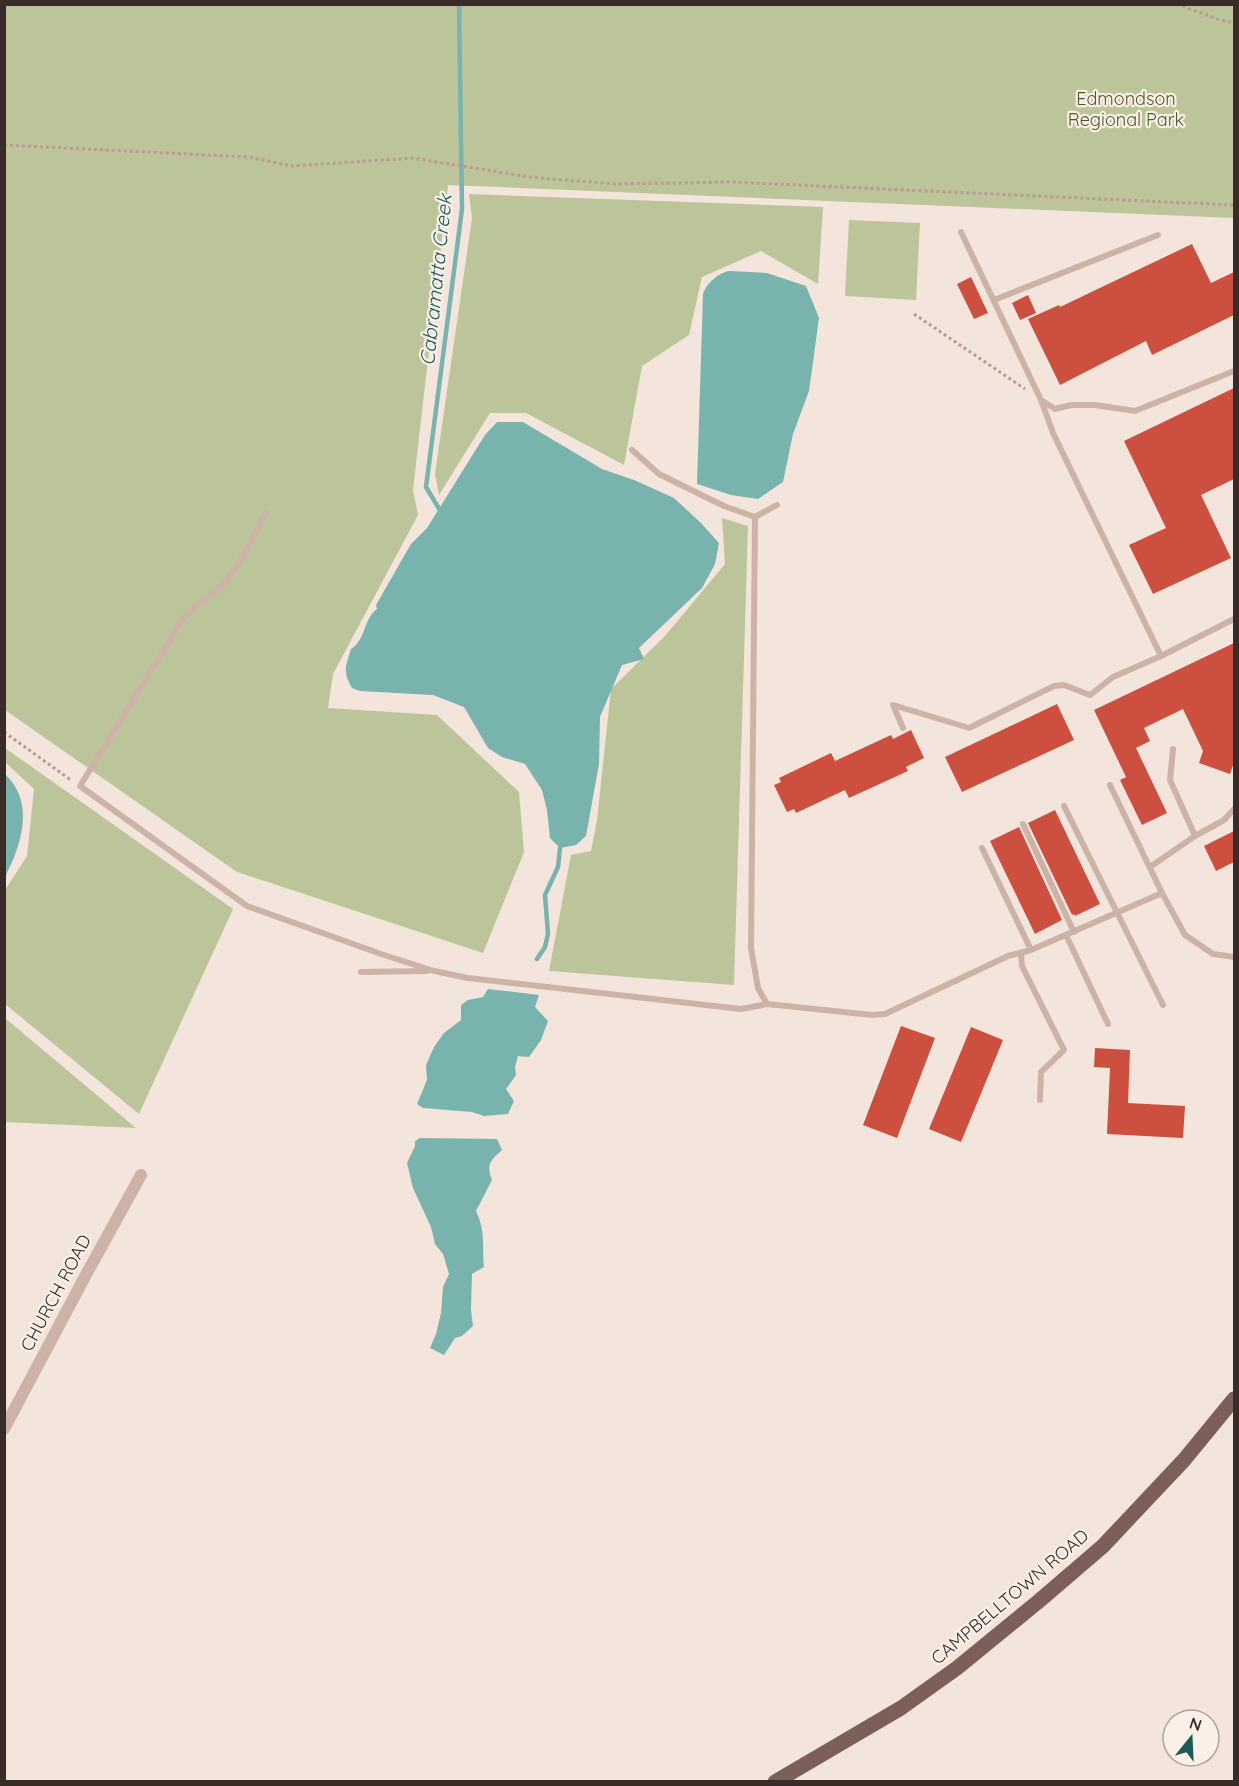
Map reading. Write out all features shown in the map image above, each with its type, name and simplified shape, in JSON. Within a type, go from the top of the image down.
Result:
[{"type":"main road","name":"CAMPBELLTOWN ROAD","points":[[775,1782],[901,1708],[957,1668],[1039,1601],[1103,1546],[1184,1460],[1234,1399]]},
{"type":"street","name":"CHURCH ROAD","points":[[4,1429],[141,1176]]},
{"type":"lane","points":[[962,232],[1041,400],[1053,433],[1161,656]]},
{"type":"lane","points":[[994,300],[1158,235]]},
{"type":"lane","points":[[1041,400],[1055,409],[1071,405],[1095,405],[1135,411],[1234,371]]},
{"type":"lane","points":[[632,450],[659,474],[724,506],[755,517],[777,505]]},
{"type":"lane","points":[[266,513],[231,576],[220,588],[193,607],[183,619],[80,786],[247,906],[434,971]]},
{"type":"lane","points":[[755,517],[751,948],[758,987],[767,1004]]},
{"type":"lane","points":[[903,728],[893,705],[969,728],[1054,686],[1064,685],[1090,695],[1113,677],[1161,656],[1234,619]]},
{"type":"lane","points":[[1173,748],[1170,780],[1195,836]]},
{"type":"lane","points":[[1110,785],[1161,893],[1185,935],[1213,954],[1234,957]]},
{"type":"lane","points":[[1064,806],[1162,1005]]},
{"type":"lane","points":[[1150,867],[1195,836],[1224,820],[1234,809]]},
{"type":"lane","points":[[1023,824],[1074,932]]},
{"type":"lane","points":[[982,848],[1031,950]]},
{"type":"lane","points":[[361,972],[434,971],[549,988],[741,1009],[767,1004],[872,1015],[885,1014],[1008,956],[1031,950],[1161,893]]},
{"type":"lane","points":[[1066,935],[1108,1024]]},
{"type":"lane","points":[[1021,953],[1022,966],[1064,1050],[1041,1072],[1040,1100]]},
{"type":"path","points":[[1177,4],[1234,23]]},
{"type":"path","points":[[4,145],[248,157],[292,166],[413,158],[529,177],[615,183],[731,182],[1234,205]]},
{"type":"path","points":[[914,314],[1041,400]]},
{"type":"path","points":[[4,732],[80,786]]},
{"type":"green space","name":"Edmondson Regional Park","points":[[5,5],[1234,5],[1234,218],[448,185],[413,490],[418,515],[333,674],[328,708],[437,715],[519,792],[524,852],[483,953],[237,872],[5,710]]},
{"type":"green space","points":[[469,194],[823,207],[818,284],[761,251],[702,277],[689,335],[642,366],[624,465],[526,413],[490,413],[439,495],[435,474],[472,218]]},
{"type":"green space","points":[[849,220],[920,223],[916,300],[845,296]]},
{"type":"green space","points":[[722,518],[748,526],[734,985],[549,971],[571,855],[591,851],[597,820],[611,689],[665,636],[725,564]]},
{"type":"green space","points":[[5,748],[233,909],[139,1114],[5,1004],[5,890],[27,856],[34,789],[5,762]]},
{"type":"green space","points":[[5,1018],[136,1128],[5,1122]]},
{"type":"water","points":[[730,271],[767,273],[806,286],[819,318],[809,391],[793,434],[783,482],[758,499],[731,495],[697,484],[703,294],[714,279]]},
{"type":"water","points":[[497,422],[523,422],[602,469],[674,498],[719,543],[715,564],[702,588],[639,648],[644,659],[622,665],[600,717],[599,764],[586,836],[576,845],[560,848],[550,838],[542,790],[525,764],[502,757],[488,748],[464,707],[433,695],[360,691],[352,688],[346,673],[346,664],[351,649],[359,640],[372,613],[377,609],[376,605],[411,544],[427,528],[485,435]]},
{"type":"water","points":[[5,774],[20,797],[23,824],[16,851],[5,877]]},
{"type":"water","points":[[488,989],[539,995],[535,1007],[548,1021],[541,1040],[529,1057],[518,1056],[515,1067],[516,1075],[506,1089],[514,1101],[508,1114],[484,1116],[472,1112],[423,1108],[417,1104],[427,1080],[426,1065],[434,1047],[444,1033],[461,1020],[461,1005],[468,1000],[483,997]]},
{"type":"water","points":[[420,1138],[497,1139],[502,1150],[490,1163],[489,1170],[492,1180],[476,1211],[482,1233],[484,1267],[472,1274],[473,1326],[462,1336],[455,1338],[444,1355],[430,1348],[441,1313],[443,1287],[449,1274],[443,1254],[435,1244],[431,1227],[413,1188],[407,1163],[415,1141]]},
{"type":"building","points":[[1192,244],[1211,283],[1234,272],[1234,315],[1152,355],[1146,341],[1060,385],[1028,319],[1059,305],[1060,307]]},
{"type":"building","points":[[971,277],[988,313],[974,319],[957,284]]},
{"type":"building","points":[[1028,295],[1036,313],[1020,320],[1012,303]]},
{"type":"building","points":[[1234,388],[1234,479],[1201,495],[1231,558],[1153,594],[1129,545],[1166,528],[1124,441]]},
{"type":"building","points":[[1234,643],[1234,762],[1230,774],[1199,763],[1203,751],[1183,709],[1144,728],[1150,741],[1136,748],[1167,813],[1142,825],[1120,780],[1126,777],[1094,710]]},
{"type":"building","points":[[1057,704],[1074,740],[962,792],[945,757]]},
{"type":"building","points":[[911,730],[924,758],[906,767],[908,771],[849,798],[845,790],[796,813],[794,809],[787,812],[774,785],[781,782],[779,778],[831,753],[835,761],[891,735],[893,739]]},
{"type":"building","points":[[1055,810],[1100,904],[1075,916],[1072,915],[1028,823]]},
{"type":"building","points":[[1019,827],[1062,920],[1035,934],[990,841]]},
{"type":"building","points":[[1234,831],[1234,862],[1216,871],[1204,846]]},
{"type":"building","points":[[901,1026],[935,1038],[897,1138],[863,1125]]},
{"type":"building","points":[[971,1027],[1003,1040],[961,1142],[929,1129]]},
{"type":"building","points":[[1095,1048],[1130,1050],[1128,1103],[1185,1106],[1183,1138],[1107,1134],[1110,1068],[1094,1067]]},
{"type":"waterway","name":"Cabramatta Creek","points":[[441,512],[426,487],[462,209],[459,4]]},
{"type":"waterway","points":[[537,959],[545,947],[548,934],[545,895],[558,867],[560,848]]}]
